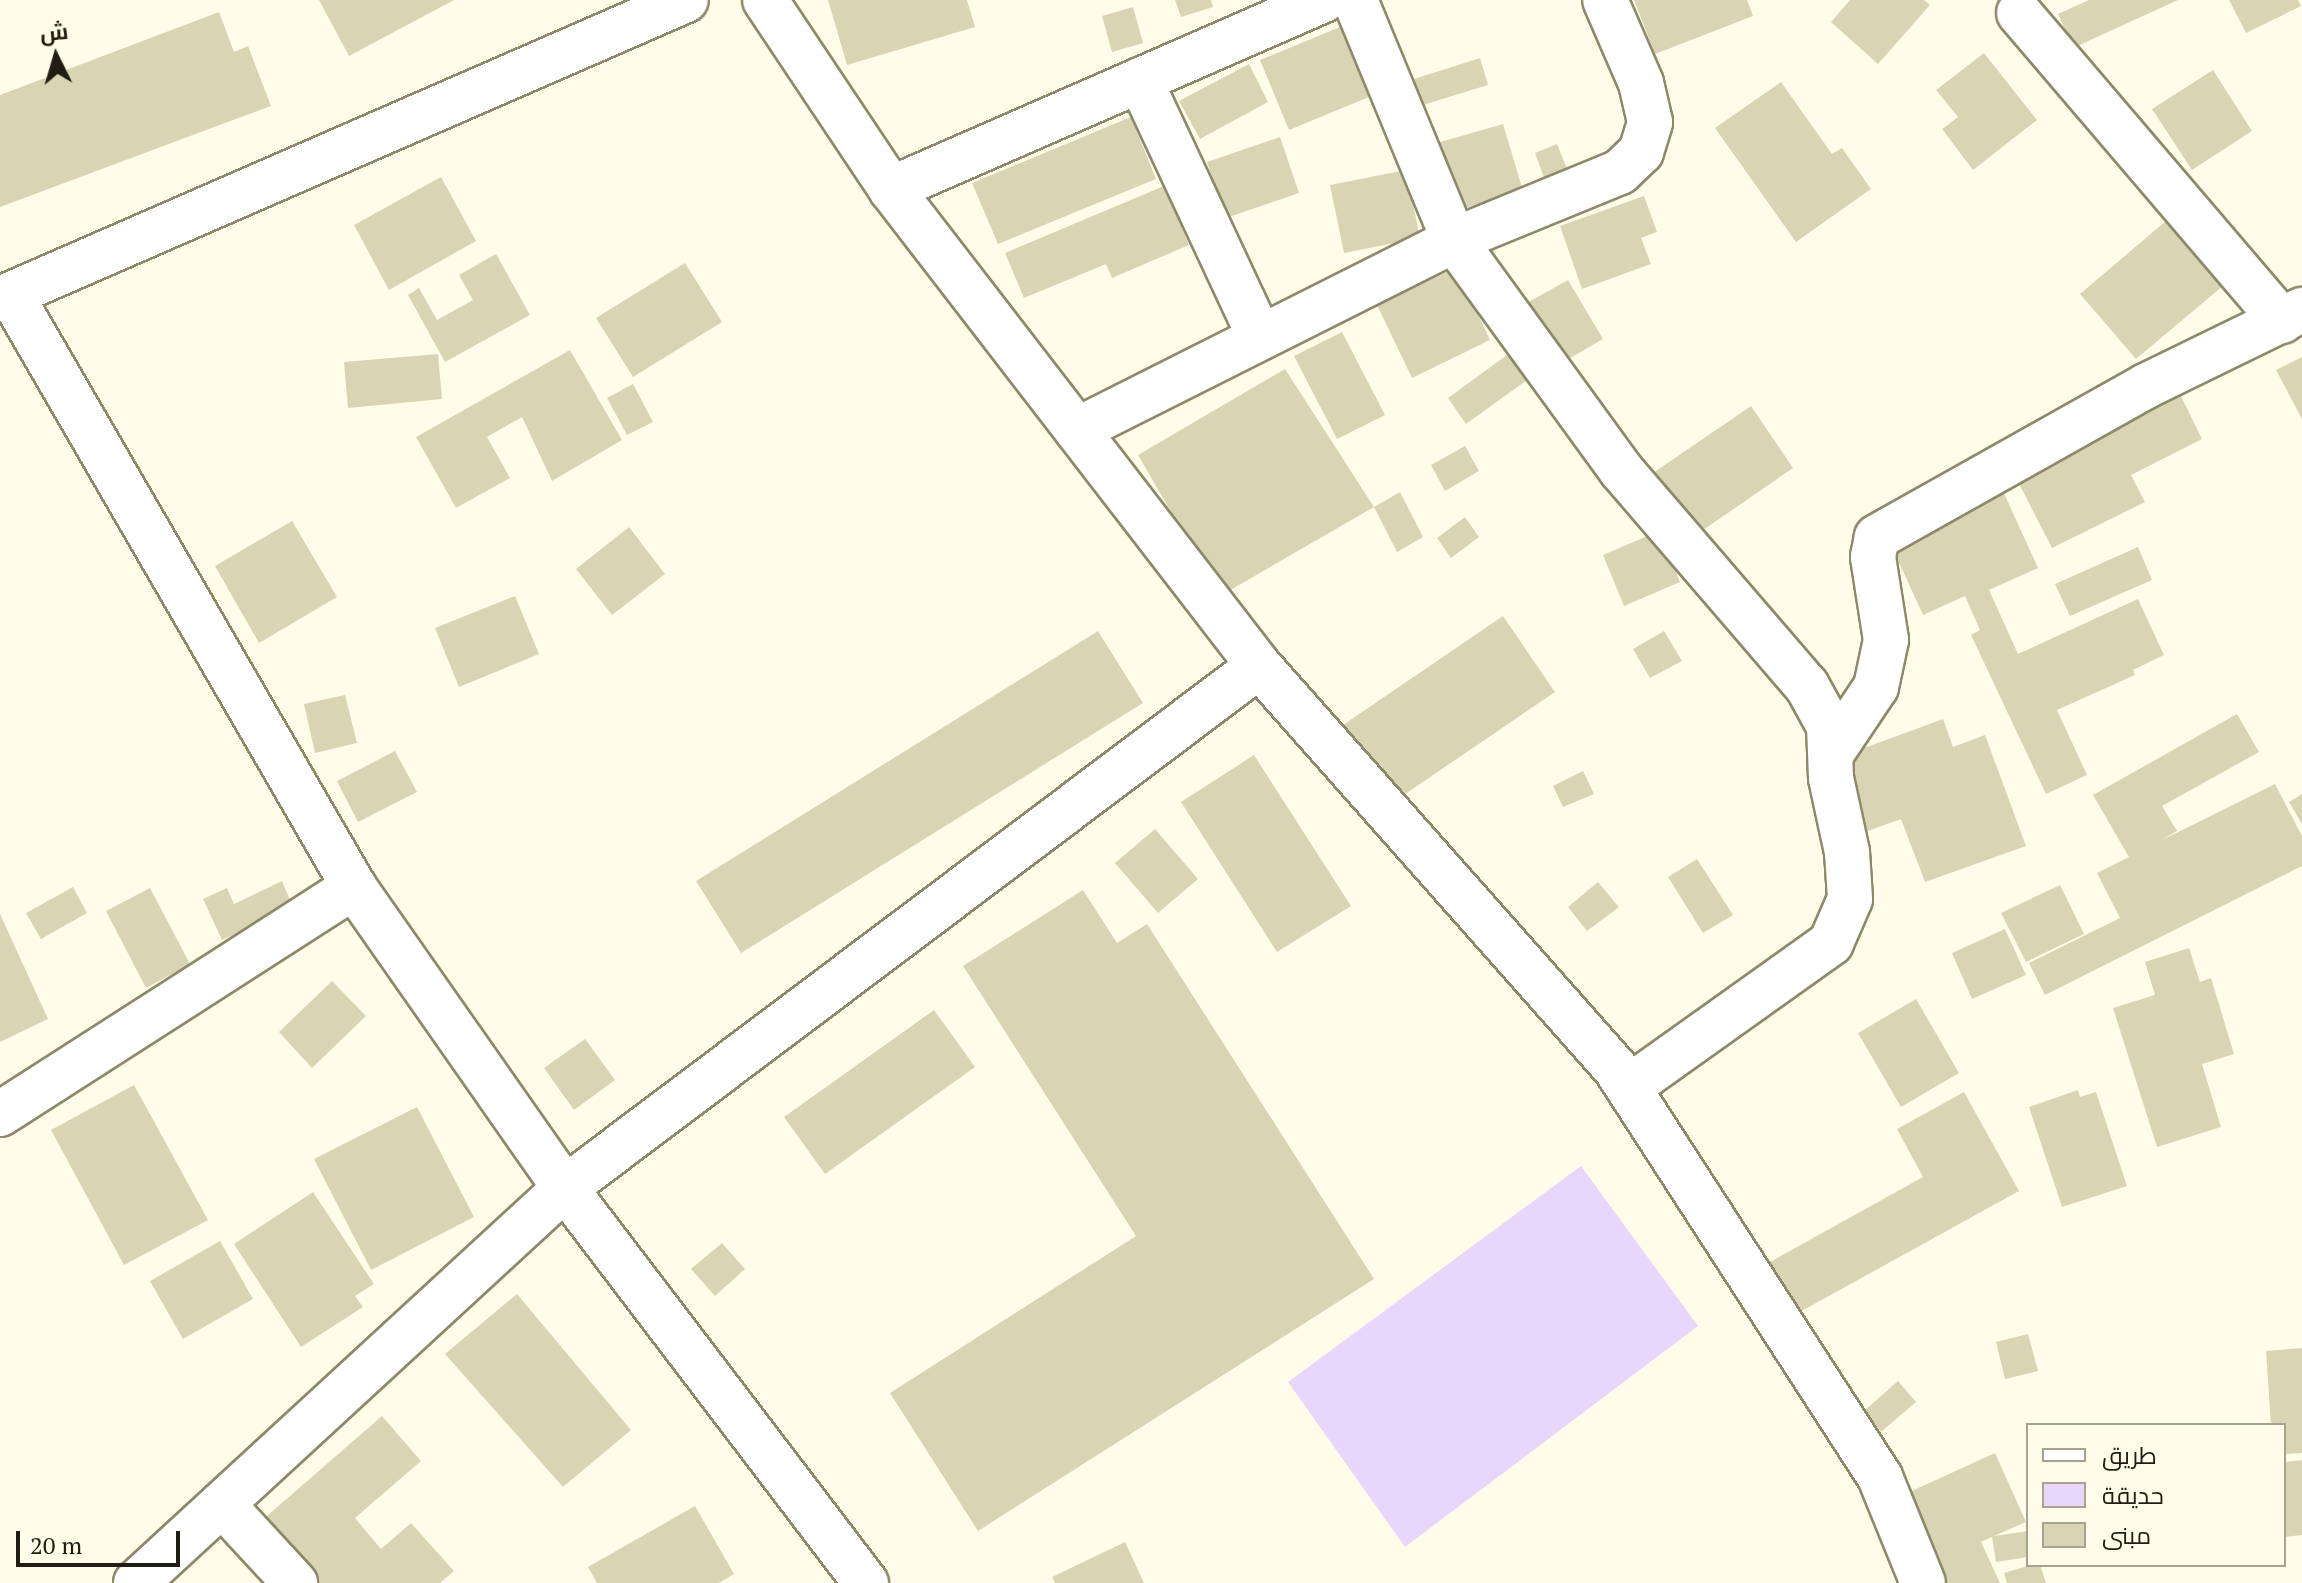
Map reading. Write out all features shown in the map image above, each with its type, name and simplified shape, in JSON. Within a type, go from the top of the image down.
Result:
[{"type":"street","points":[[686,0],[637,9],[5,297],[354,887],[565,1188],[866,1583]]},
{"type":"street","points":[[765,0],[891,189],[1259,666],[1628,1088],[1880,1477],[1923,1583]]},
{"type":"street","points":[[891,189],[1140,80],[1245,15],[1323,0]]},
{"type":"street","points":[[1355,0],[1454,240],[1621,470],[1807,686],[1829,726],[1833,751],[1831,778],[1847,852],[1850,899],[1831,943],[1628,1088]]},
{"type":"street","points":[[1077,430],[1454,240],[1620,172],[1641,152],[1650,122],[1641,83],[1605,0]]},
{"type":"street","points":[[1833,751],[1876,687],[1886,640],[1873,557],[1877,537],[2146,386],[2292,315],[2019,13]]},
{"type":"street","points":[[1140,80],[1260,337]]},
{"type":"street","points":[[136,1583],[565,1188],[1259,666]]},
{"type":"street","points":[[0,1114],[354,887]]},
{"type":"street","points":[[222,1504],[295,1583]]},
{"type":"green space","points":[[1581,1166],[1698,1326],[1405,1547],[1288,1382]]},
{"type":"building","points":[[319,0],[454,0],[349,56]]},
{"type":"building","points":[[828,0],[967,0],[975,27],[847,65]]},
{"type":"building","points":[[1175,0],[1211,0],[1213,7],[1181,17]]},
{"type":"building","points":[[1634,0],[1747,0],[1753,16],[1655,54]]},
{"type":"building","points":[[1850,0],[1924,0],[1930,5],[1878,64],[1831,22]]},
{"type":"building","points":[[2089,0],[2178,0],[2073,48],[2058,14]]},
{"type":"building","points":[[2229,0],[2298,0],[2301,6],[2246,33]]},
{"type":"building","points":[[1133,7],[1143,43],[1112,52],[1102,16]]},
{"type":"building","points":[[219,12],[234,52],[248,46],[271,106],[0,207],[0,95]]},
{"type":"building","points":[[1340,27],[1369,97],[1289,130],[1260,60]]},
{"type":"building","points":[[1984,53],[2037,120],[1973,170],[1942,129],[1958,117],[1936,90]]},
{"type":"building","points":[[1480,58],[1488,85],[1423,105],[1414,79]]},
{"type":"building","points":[[1249,64],[1268,102],[1200,139],[1179,101]]},
{"type":"building","points":[[2213,70],[2252,131],[2192,170],[2152,109]]},
{"type":"building","points":[[1781,82],[1832,154],[1842,148],[1871,189],[1796,242],[1715,128]]},
{"type":"building","points":[[1131,117],[1156,179],[998,244],[972,183]]},
{"type":"building","points":[[1503,124],[1523,191],[1457,210],[1437,143]]},
{"type":"building","points":[[1280,137],[1299,193],[1226,218],[1207,162]]},
{"type":"building","points":[[1557,144],[1569,174],[1546,183],[1535,153]]},
{"type":"building","points":[[1406,170],[1420,238],[1344,253],[1330,185]]},
{"type":"building","points":[[441,177],[476,241],[389,290],[354,225]]},
{"type":"building","points":[[1164,186],[1189,245],[1112,278],[1106,264],[1024,298],[1005,253]]},
{"type":"building","points":[[1644,196],[1657,232],[1641,238],[1651,264],[1582,289],[1560,226]]},
{"type":"building","points":[[2174,214],[2230,280],[2136,359],[2080,294]]},
{"type":"building","points":[[496,254],[530,315],[445,362],[408,295],[419,288],[437,320],[473,300],[459,275]]},
{"type":"building","points":[[685,263],[722,322],[633,377],[596,318]]},
{"type":"building","points":[[1456,268],[1490,340],[1412,378],[1377,305]]},
{"type":"building","points":[[1568,280],[1603,339],[1560,364],[1525,304]]},
{"type":"building","points":[[1342,332],[1385,415],[1337,439],[1294,356]]},
{"type":"building","points":[[570,350],[622,440],[552,481],[522,417],[487,437],[510,478],[456,508],[416,437]]},
{"type":"building","points":[[438,354],[442,399],[348,408],[344,362]]},
{"type":"building","points":[[1507,355],[1527,380],[1466,424],[1448,398]]},
{"type":"building","points":[[2302,357],[2302,419],[2276,370]]},
{"type":"building","points":[[1285,369],[1374,507],[1220,596],[1138,455]]},
{"type":"building","points":[[633,384],[653,422],[627,435],[607,398]]},
{"type":"building","points":[[2180,394],[2202,439],[2131,475],[2145,502],[2052,548],[2016,478]]},
{"type":"building","points":[[1751,406],[1793,468],[1693,537],[1650,475]]},
{"type":"building","points":[[1465,446],[1479,471],[1445,491],[1431,465]]},
{"type":"building","points":[[2003,491],[2038,568],[1989,590],[2018,654],[2138,599],[2164,655],[2133,670],[2135,675],[2057,710],[2087,775],[2046,794],[1971,635],[1980,630],[1965,596],[1923,615],[1890,543]]},
{"type":"building","points":[[1400,492],[1423,537],[1397,552],[1374,507]]},
{"type":"building","points":[[1465,517],[1479,537],[1451,558],[1437,538]]},
{"type":"building","points":[[292,521],[337,597],[259,643],[215,566]]},
{"type":"building","points":[[629,527],[665,574],[612,615],[576,569]]},
{"type":"building","points":[[1659,531],[1680,582],[1624,606],[1603,555]]},
{"type":"building","points":[[2138,547],[2152,580],[2070,616],[2055,584]]},
{"type":"building","points":[[515,596],[539,654],[459,687],[435,628]]},
{"type":"building","points":[[1503,616],[1555,692],[1395,801],[1343,725]]},
{"type":"building","points":[[1098,631],[1143,703],[741,953],[696,881]]},
{"type":"building","points":[[1664,631],[1682,661],[1650,678],[1633,649]]},
{"type":"building","points":[[345,695],[357,743],[315,753],[304,704]]},
{"type":"building","points":[[2237,714],[2259,752],[2162,806],[2177,831],[2162,840],[2275,784],[2302,836],[2302,866],[2045,995],[2029,963],[2120,918],[2097,873],[2129,857],[2093,795]]},
{"type":"building","points":[[1943,719],[1953,747],[1985,735],[2026,846],[1925,882],[1901,819],[1865,832],[1837,758]]},
{"type":"building","points":[[395,751],[417,792],[358,822],[337,781]]},
{"type":"building","points":[[1254,755],[1351,906],[1277,952],[1181,802]]},
{"type":"building","points":[[1583,771],[1594,794],[1563,807],[1553,786]]},
{"type":"building","points":[[2302,794],[2302,824],[2289,802]]},
{"type":"building","points":[[1155,829],[1198,879],[1158,913],[1115,863]]},
{"type":"building","points":[[1697,859],[1733,915],[1703,933],[1668,877]]},
{"type":"building","points":[[282,881],[293,907],[222,940],[203,899],[227,888],[234,904]]},
{"type":"building","points":[[1598,882],[1619,907],[1587,931],[1568,907]]},
{"type":"building","points":[[2060,885],[2084,934],[2026,962],[2001,913]]},
{"type":"building","points":[[73,887],[87,913],[41,939],[26,913]]},
{"type":"building","points":[[150,888],[190,964],[146,988],[106,911]]},
{"type":"building","points":[[1083,890],[1117,943],[1147,924],[1374,1279],[978,1531],[890,1393],[1136,1236],[963,966]]},
{"type":"building","points":[[0,914],[48,1019],[0,1042]]},
{"type":"building","points":[[2005,929],[2026,975],[1972,999],[1952,953]]},
{"type":"building","points":[[2189,948],[2200,982],[2211,978],[2234,1054],[2202,1064],[2221,1127],[2157,1147],[2113,1008],[2155,995],[2145,962]]},
{"type":"building","points":[[332,981],[366,1016],[312,1068],[279,1032]]},
{"type":"building","points":[[1916,999],[1959,1073],[1901,1107],[1858,1033]]},
{"type":"building","points":[[934,1010],[975,1067],[825,1174],[784,1117]]},
{"type":"building","points":[[585,1039],[615,1080],[574,1110],[544,1068]]},
{"type":"building","points":[[134,1085],[208,1220],[124,1265],[51,1130]]},
{"type":"building","points":[[2078,1090],[2080,1097],[2096,1092],[2127,1186],[2062,1207],[2029,1107]]},
{"type":"building","points":[[1964,1092],[2019,1191],[1798,1313],[1770,1262],[1923,1177],[1897,1129]]},
{"type":"building","points":[[417,1107],[474,1217],[371,1270],[314,1159]]},
{"type":"building","points":[[313,1192],[374,1284],[355,1296],[363,1307],[301,1347],[234,1244]]},
{"type":"building","points":[[220,1241],[253,1299],[183,1339],[150,1281]]},
{"type":"building","points":[[722,1243],[745,1269],[715,1296],[691,1269]]},
{"type":"building","points":[[517,1294],[631,1430],[563,1487],[445,1354]]},
{"type":"building","points":[[2028,1334],[2038,1371],[2005,1379],[1996,1342]]},
{"type":"building","points":[[2302,1348],[2302,1453],[2286,1454],[2286,1423],[2271,1423],[2266,1351]]},
{"type":"building","points":[[1898,1381],[1916,1402],[1881,1432],[1864,1411]]},
{"type":"building","points":[[382,1416],[421,1461],[355,1518],[381,1549],[411,1523],[454,1571],[440,1583],[314,1583],[260,1522]]},
{"type":"building","points":[[1995,1453],[2026,1522],[1994,1536],[2026,1531],[2026,1557],[1996,1562],[1992,1537],[1981,1542],[2000,1583],[1943,1583],[1903,1495]]},
{"type":"building","points":[[2302,1460],[2302,1535],[2286,1537],[2286,1462]]},
{"type":"building","points":[[695,1506],[734,1574],[719,1583],[597,1583],[588,1567]]},
{"type":"building","points":[[1125,1542],[1144,1583],[1055,1583],[1052,1577]]},
{"type":"building","points":[[2026,1566],[2041,1567],[2046,1583],[2007,1583],[2004,1573]]}]
